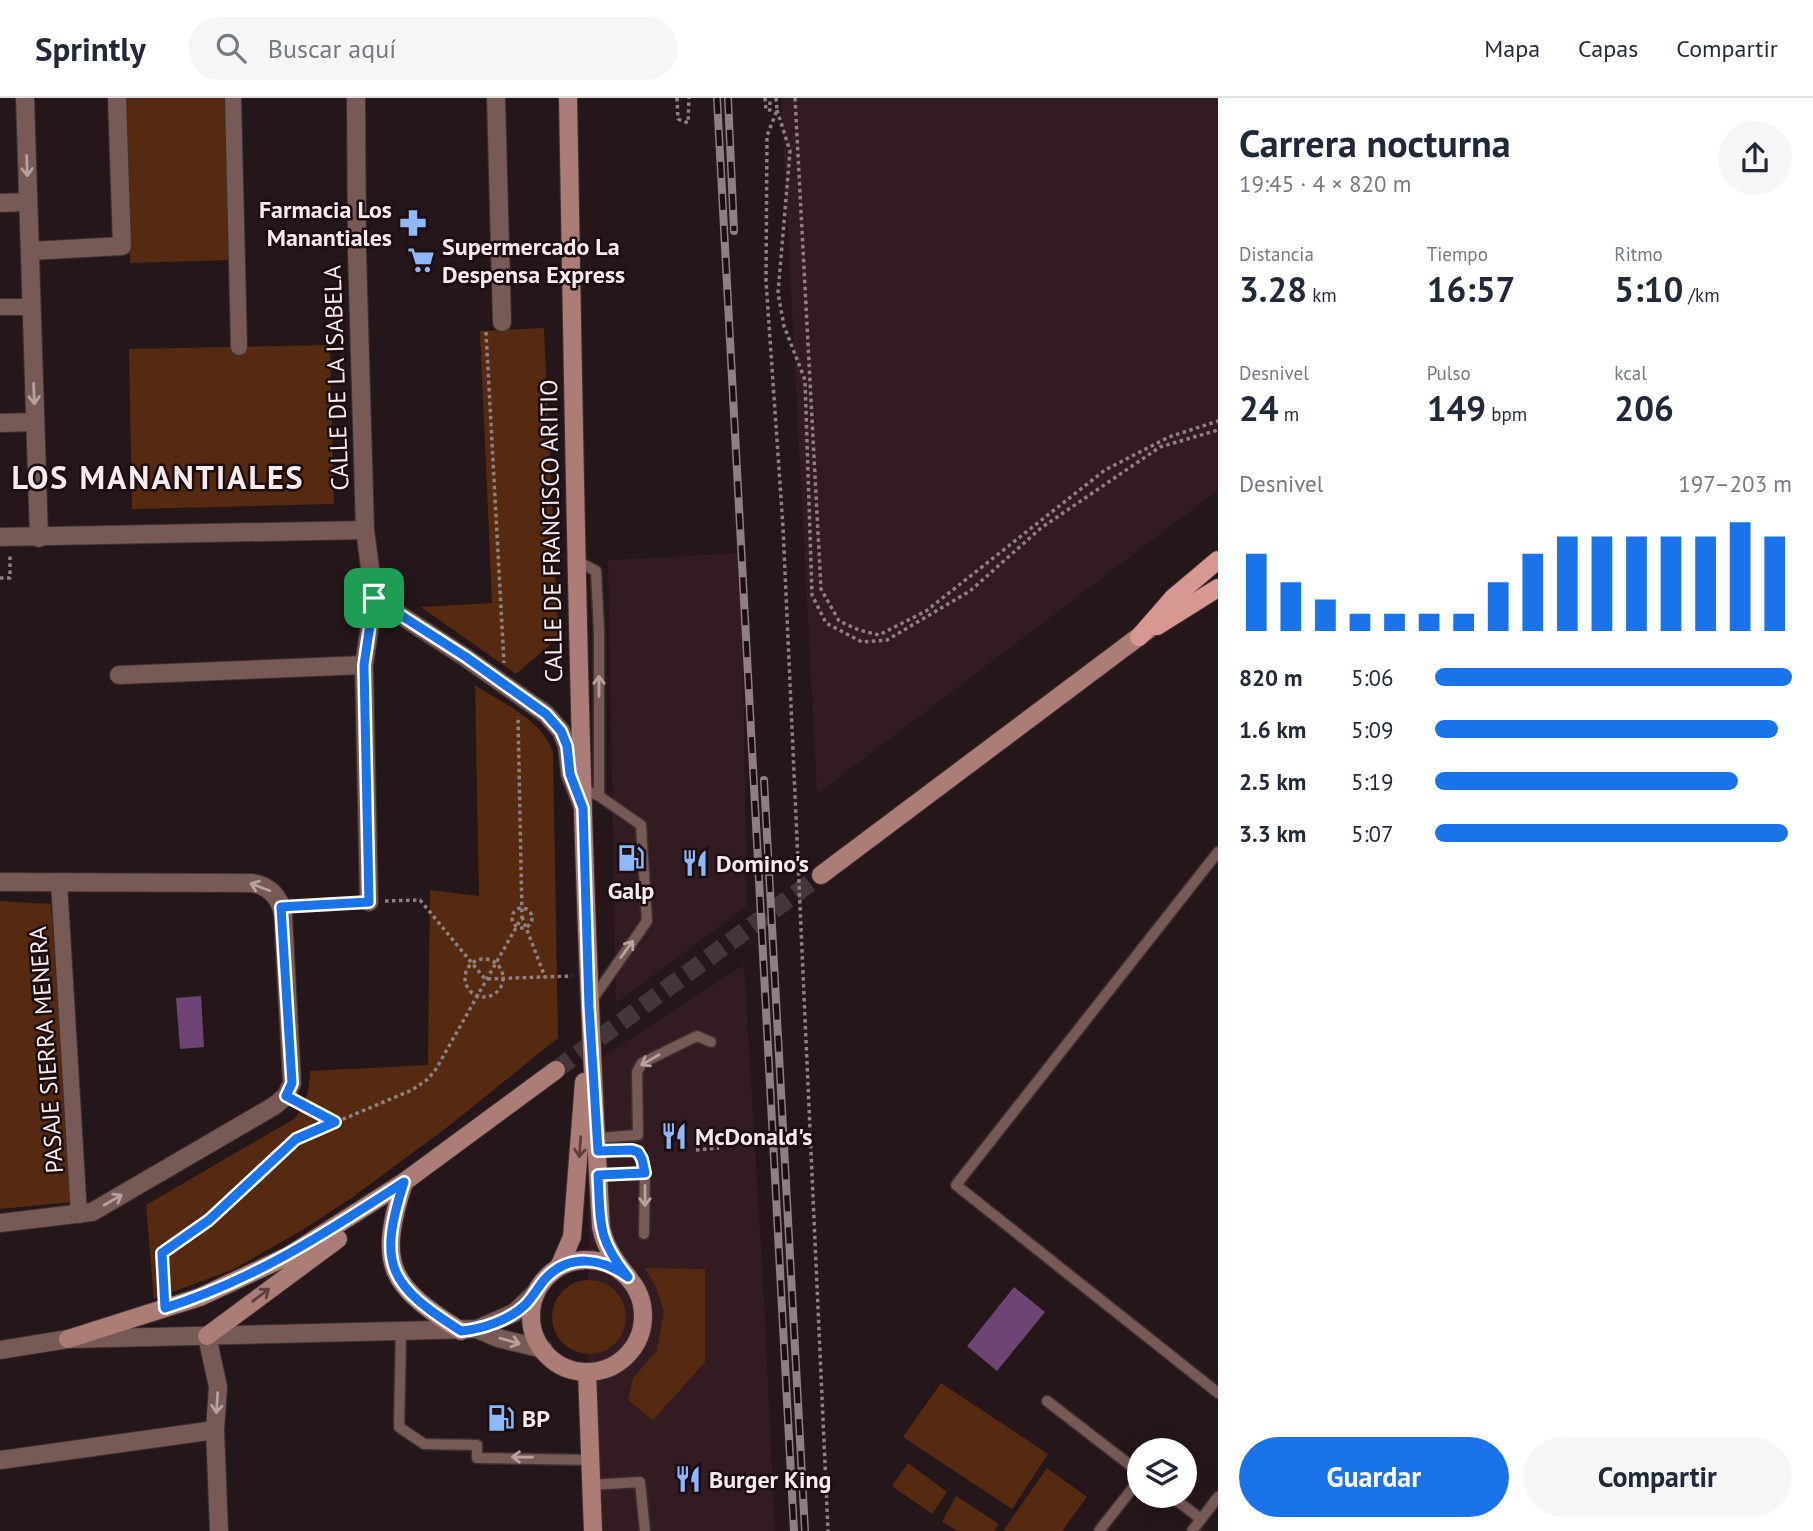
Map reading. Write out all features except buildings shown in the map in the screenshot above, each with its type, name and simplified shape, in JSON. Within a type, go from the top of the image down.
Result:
[{"type":"main road","name":"CALLE DE FRANCISCO ARITIO","points":[[568,98],[582,763],[591,792],[583,808],[589,1006],[603,1240],[611,1256],[628,1277]]},
{"type":"main road","points":[[1139,637],[1173,598],[1218,560]]},
{"type":"main road","points":[[821,875],[1218,579]]},
{"type":"main road","points":[[1139,637],[1218,588]]},
{"type":"main road","name":"CALLE DE FRANCISCO ARITIO","points":[[559,1267],[572,1237],[575,1213],[589,1006]]},
{"type":"main road","points":[[68,1339],[226,1286],[279,1261],[404,1182],[556,1070]]},
{"type":"main road","points":[[404,1182],[389,1241],[396,1272],[412,1297],[469,1330]]},
{"type":"main road","points":[[206,1336],[372,1213],[404,1182]]},
{"type":"main road","points":[[595,1260],[613,1266],[628,1277],[640,1295],[644,1317],[639,1338],[627,1356],[608,1368],[587,1372],[567,1369],[550,1358],[531,1327],[535,1293],[546,1278],[559,1267],[576,1261],[595,1260]]},
{"type":"main road","points":[[587,1372],[593,1531]]},
{"type":"street","points":[[25,98],[39,538]]},
{"type":"street","points":[[30,251],[122,246],[117,98]]},
{"type":"street","points":[[233,98],[239,347]]},
{"type":"street","name":"CALLE DE LA ISABELA","points":[[356,98],[357,252],[365,530],[374,598],[364,665],[369,902]]},
{"type":"street","points":[[496,98],[502,323]]},
{"type":"street","points":[[0,203],[29,202]]},
{"type":"street","points":[[0,307],[32,307]]},
{"type":"street","points":[[0,423],[35,422]]},
{"type":"street","points":[[5,537],[365,530]]},
{"type":"street","points":[[374,598],[546,714],[561,731],[567,746],[570,774],[583,808]]},
{"type":"street","points":[[119,675],[364,665]]},
{"type":"street","points":[[0,882],[252,883],[268,888],[281,907],[292,1083],[286,1096],[274,1106],[92,1212],[0,1223]]},
{"type":"street","name":"PASAJE SIERRA MENERA","points":[[59,882],[79,1215]]},
{"type":"street","points":[[469,1330],[514,1313],[535,1293]]},
{"type":"street","points":[[0,1350],[68,1339],[469,1330],[543,1349]]},
{"type":"street","points":[[206,1336],[218,1387],[215,1430],[219,1531]]},
{"type":"street","points":[[0,1461],[215,1430]]},
{"type":"lane","points":[[577,561],[596,571],[599,754],[591,792],[641,825],[647,921],[589,1006]]},
{"type":"lane","points":[[582,763],[599,754]]},
{"type":"lane","points":[[1218,852],[956,1185],[1218,1393]]},
{"type":"lane","points":[[597,1145],[638,1135],[636,1072],[642,1063],[697,1036],[711,1042]]},
{"type":"lane","points":[[597,1145],[632,1150],[638,1152],[642,1159],[645,1173],[644,1234]]},
{"type":"lane","points":[[401,1332],[399,1427],[424,1444],[477,1445],[477,1458],[590,1460]]},
{"type":"lane","points":[[1047,1401],[1127,1463]]},
{"type":"lane","points":[[592,1485],[640,1482],[645,1531]]},
{"type":"lane","points":[[1099,1531],[1127,1495]]},
{"type":"lane","points":[[1192,1531],[1218,1497]]},
{"type":"lane","points":[[1187,1508],[1201,1519]]},
{"type":"path","points":[[677,98],[678,119],[688,123],[689,98]]},
{"type":"path","points":[[776,98],[790,151],[778,293],[784,326],[805,380],[812,595],[826,623],[862,642],[887,640],[970,591],[1041,528],[1160,447],[1218,430]]},
{"type":"path","points":[[795,98],[821,589],[839,621],[879,635],[926,611],[1105,470],[1169,437],[1218,421]]},
{"type":"path","points":[[777,110],[768,136],[766,281],[783,527],[828,1531]]},
{"type":"path","points":[[502,323],[485,323],[511,689],[522,917],[545,977]]},
{"type":"path","points":[[0,578],[10,578],[5,537]]},
{"type":"path","points":[[281,907],[419,900],[485,978],[588,976]]},
{"type":"path","points":[[516,927],[512,914],[516,909],[522,908],[529,911],[532,917],[526,928]]},
{"type":"path","points":[[165,1308],[162,1253],[209,1220],[296,1139],[412,1090],[428,1079],[522,917]]},
{"type":"path","points":[[516,927],[526,928]]},
{"type":"path","points":[[487,959],[495,962],[502,970],[503,978],[496,993],[484,997],[469,989],[465,978],[473,964],[487,959]]},
{"type":"path","points":[[286,1096],[335,1122]]},
{"type":"path","points":[[696,1150],[719,1148]]},
{"type":"path","points":[[598,1175],[645,1173]]},
{"type":"shaded area","points":[[125,98],[225,98],[230,260],[130,263]]},
{"type":"shaded area","points":[[781,98],[1218,98],[1218,490],[817,794]]},
{"type":"shaded area","points":[[544,328],[558,638],[516,674],[421,607],[492,603],[480,331]]},
{"type":"shaded area","points":[[330,345],[334,504],[132,509],[129,349]]},
{"type":"shaded area","points":[[741,553],[747,906],[616,1003],[608,560]]},
{"type":"shaded area","points":[[475,685],[531,722],[541,731],[553,753],[558,1038],[450,1125],[353,1197],[304,1229],[234,1269],[154,1299],[146,1205],[294,1119],[306,1097],[310,1071],[428,1065],[430,890],[479,896]]},
{"type":"shaded area","points":[[0,901],[51,904],[71,1202],[0,1209]]},
{"type":"shaded area","points":[[744,965],[775,1531],[594,1531],[587,1372],[590,1065]]},
{"type":"shaded area","points":[[201,996],[204,1047],[180,1049],[176,998]]},
{"type":"shaded area","points":[[645,1268],[705,1269],[705,1362],[653,1420],[628,1400],[633,1378],[657,1351],[664,1311],[656,1287]]},
{"type":"shaded area","points":[[582,1280],[596,1280],[610,1286],[620,1296],[626,1317],[624,1331],[610,1348],[596,1354],[582,1354],[568,1348],[558,1338],[552,1324],[552,1310],[558,1296],[568,1286]]},
{"type":"shaded area","points":[[1014,1287],[1045,1312],[997,1371],[967,1346]]},
{"type":"shaded area","points":[[941,1383],[1048,1454],[1012,1509],[903,1437]]},
{"type":"shaded area","points":[[908,1463],[947,1492],[932,1514],[892,1486]]},
{"type":"shaded area","points":[[1047,1468],[1087,1497],[1062,1531],[1003,1531]]},
{"type":"shaded area","points":[[956,1496],[999,1524],[994,1531],[958,1531],[942,1522]]},
{"type":"tunnel","points":[[556,1070],[821,875]]},
{"type":"railway","points":[[717,98],[794,1531]]},
{"type":"railway","points":[[728,98],[734,231]]},
{"type":"railway","points":[[764,780],[805,1531]]},
{"type":"place","name":"Farmacia Los Manantiales","points":[[413,223]]},
{"type":"place","name":"Supermercado La Despensa Express","points":[[421,260]]},
{"type":"place","name":"Galp","points":[[631,858]]},
{"type":"place","name":"Domino's","points":[[695,863]]},
{"type":"place","name":"McDonald's","points":[[674,1136]]},
{"type":"place","name":"BP","points":[[501,1418]]},
{"type":"place","name":"Burger King","points":[[688,1479]]},
{"type":"district","name":"LOS MANANTIALES","points":[[158,477]]},
{"type":"route","points":[[374,598],[466,657],[546,714],[561,731],[567,746],[570,774],[583,808],[589,1006],[598,1151],[638,1152],[645,1167],[645,1173],[598,1175],[603,1240],[611,1256],[628,1277],[613,1266],[595,1260],[576,1261],[559,1267],[546,1278],[526,1304],[514,1313],[477,1329],[461,1331],[412,1297],[396,1272],[389,1241],[404,1182],[288,1256],[200,1297],[165,1308],[162,1253],[209,1220],[296,1139],[335,1122],[286,1096],[292,1083],[281,907],[369,902],[364,665],[374,598]]}]
